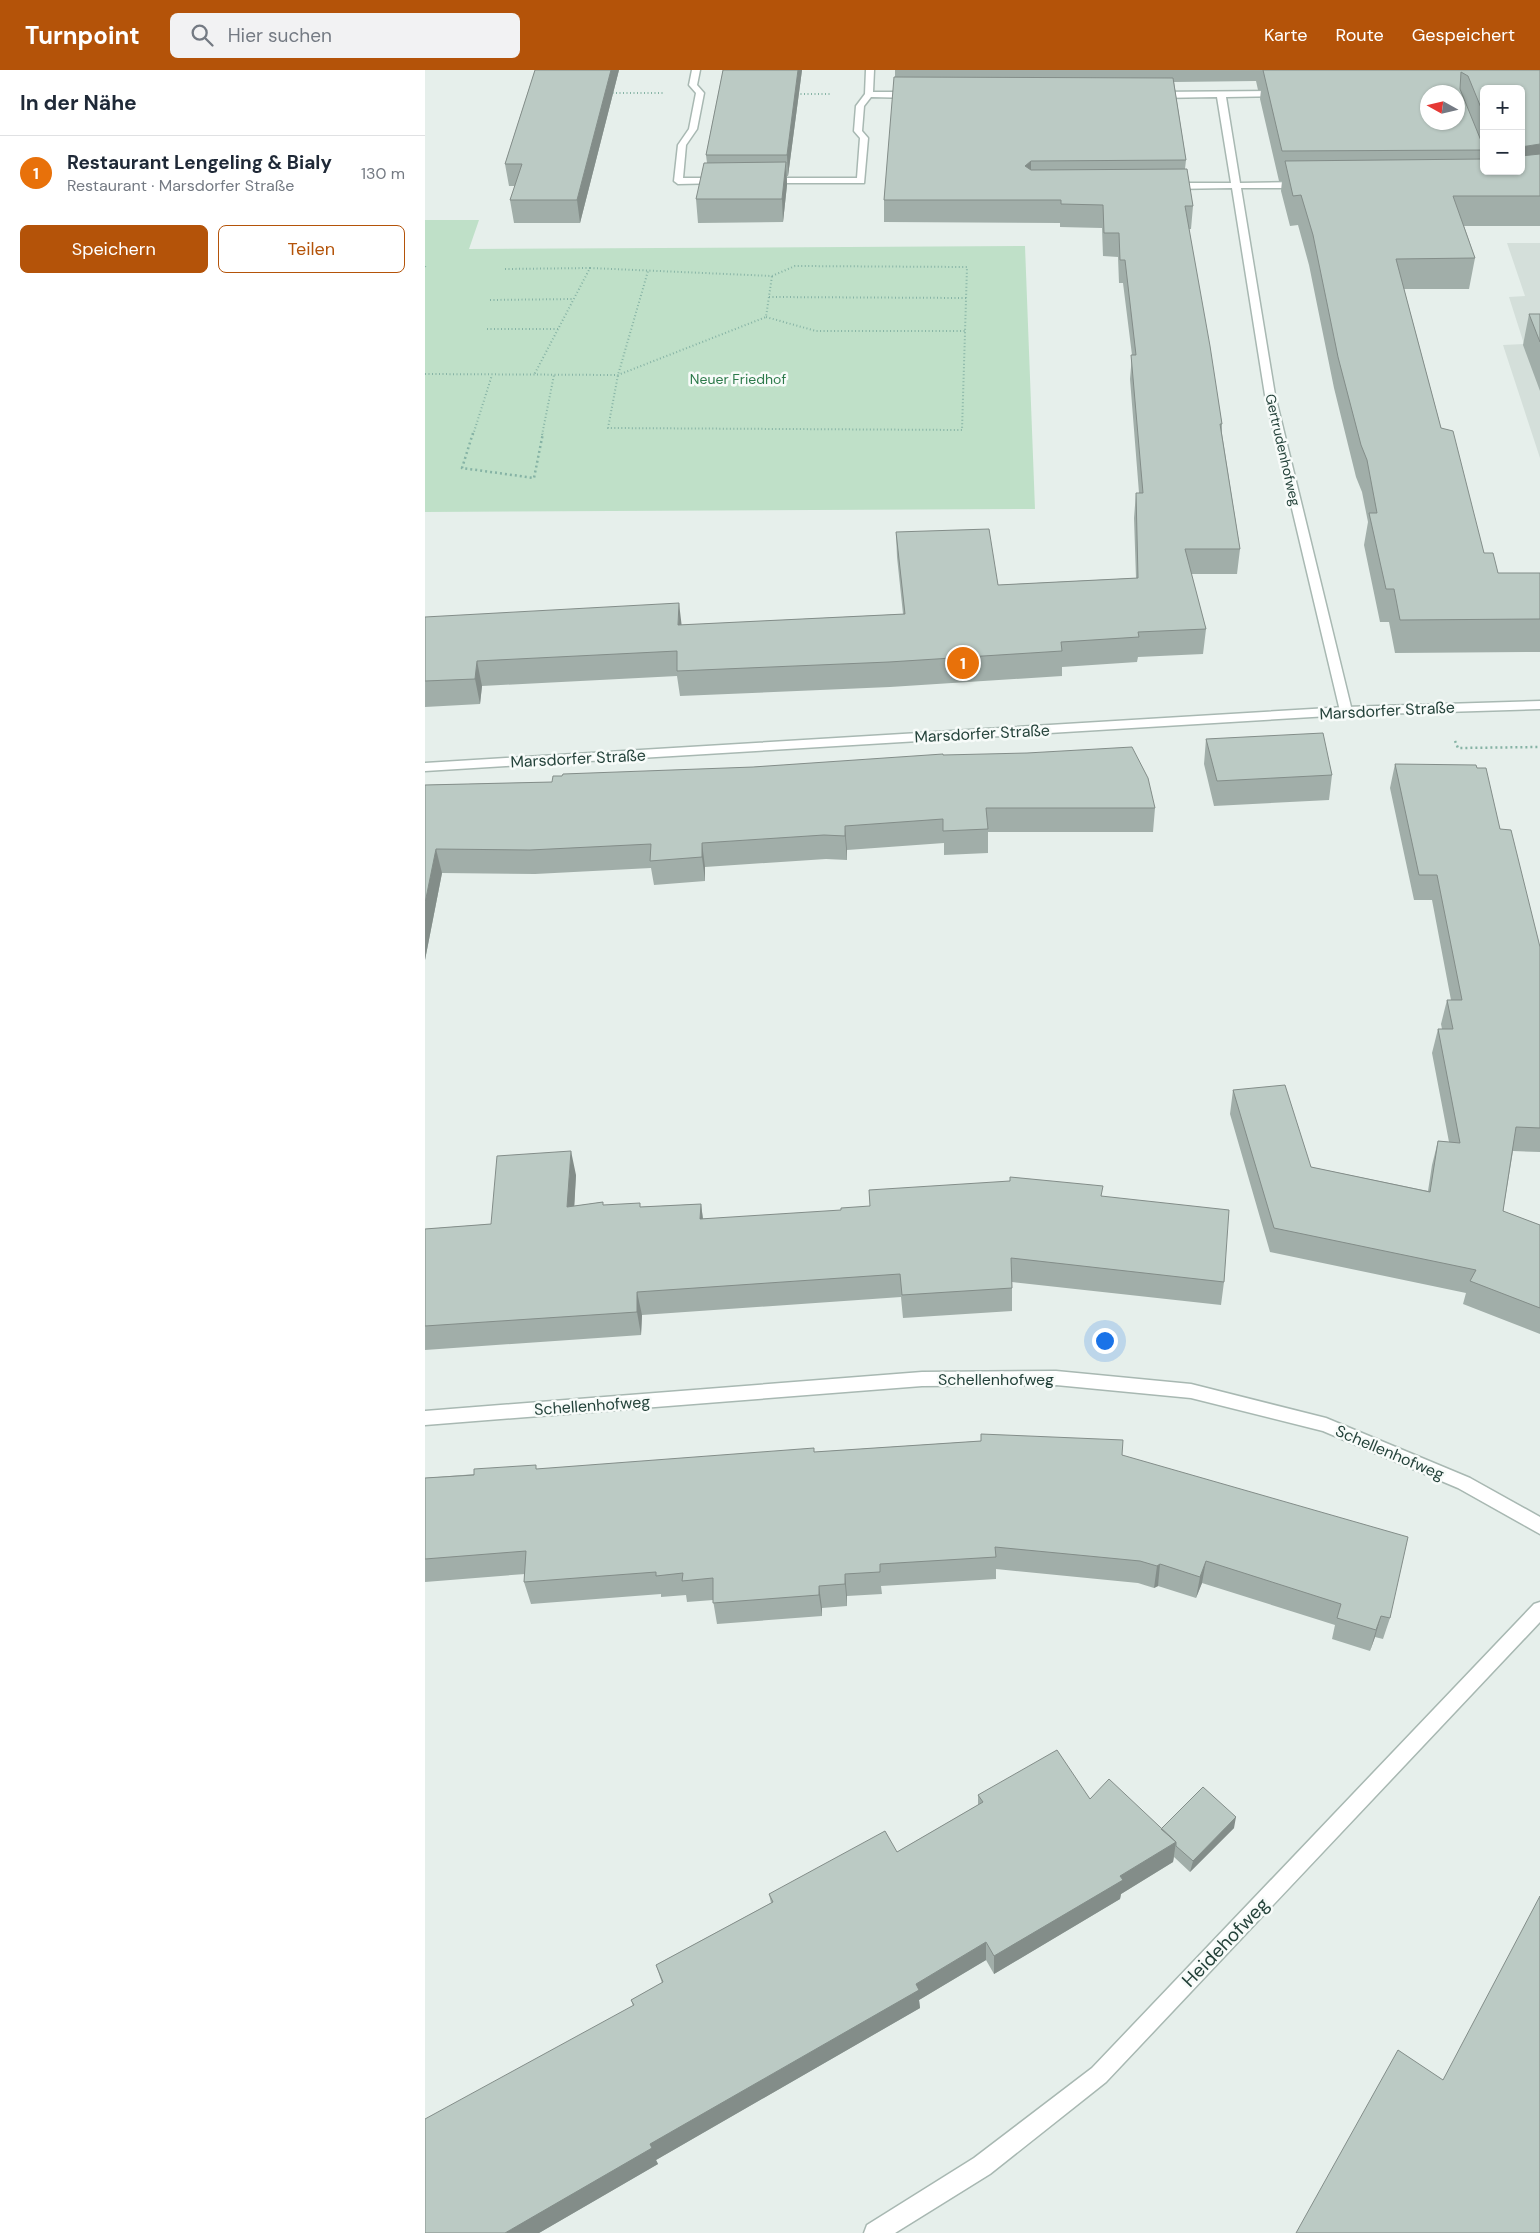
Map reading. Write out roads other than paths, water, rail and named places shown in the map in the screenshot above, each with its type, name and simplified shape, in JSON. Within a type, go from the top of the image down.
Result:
[{"type":"street","points":[[696,70],[693,85],[700,93],[693,129],[682,145],[678,181],[735,181]]},
{"type":"street","points":[[755,181],[861,181],[864,138],[858,131],[860,106],[869,94],[870,70]]},
{"type":"street","points":[[869,94],[926,95]]},
{"type":"street","points":[[1145,95],[1287,94]]},
{"type":"street","name":"Gertrudenhofweg","points":[[1221,95],[1269,395],[1346,711]]},
{"type":"street","points":[[1157,186],[1315,184]]},
{"type":"street","name":"Marsdorfer Straße","points":[[425,767],[1346,711],[1540,705]]},
{"type":"street","name":"Schellenhofweg","points":[[425,1418],[922,1379],[1056,1378],[1191,1391],[1326,1425],[1464,1483],[1540,1526]]},
{"type":"street","name":"Heidehofweg","points":[[875,2233],[982,2166],[1099,2075],[1540,1610]]},
{"type":"place","name":"Restaurant Lengeling & Bialy","points":[[963,663]]},
{"type":"park label","name":"Neuer Friedhof","points":[[738,379]]}]
